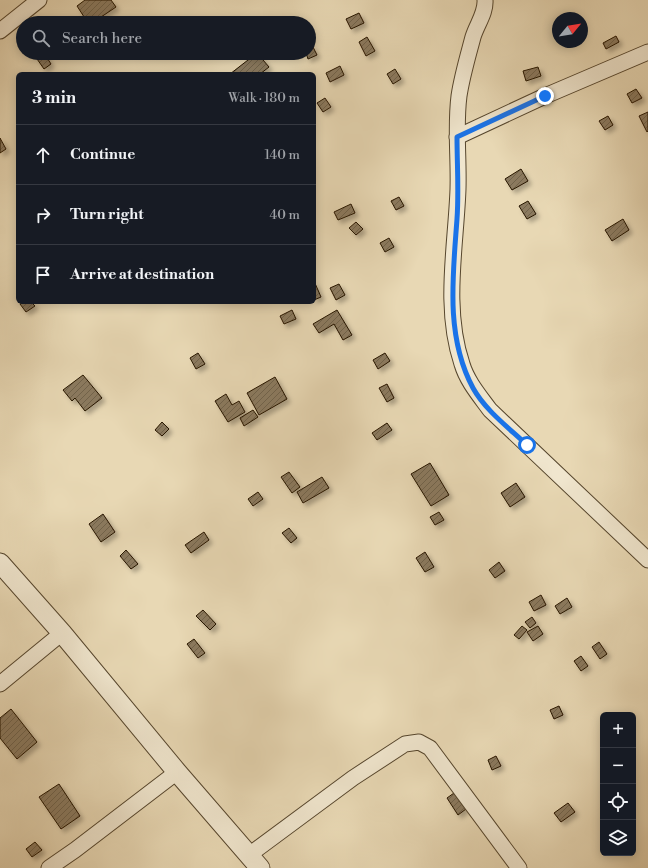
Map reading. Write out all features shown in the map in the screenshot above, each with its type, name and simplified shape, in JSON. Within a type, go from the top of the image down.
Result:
[{"type":"street","points":[[19,16],[39,0]]},
{"type":"street","points":[[484,0],[485,7],[474,36],[460,96],[457,137],[458,187],[453,255],[453,322],[462,364],[474,389],[490,410],[648,560]]},
{"type":"street","points":[[0,31],[16,18]]},
{"type":"street","points":[[457,137],[545,96],[648,52]]},
{"type":"street","points":[[0,563],[62,633],[254,862],[353,778],[405,744],[419,742],[430,748],[519,868]]},
{"type":"street","points":[[0,684],[62,633]]},
{"type":"street","points":[[49,868],[177,772]]},
{"type":"building","points":[[85,0],[111,0],[116,7],[102,16],[83,16],[77,6]]},
{"type":"building","points":[[359,13],[364,23],[351,29],[346,19]]},
{"type":"building","points":[[616,36],[619,42],[606,49],[603,43]]},
{"type":"building","points":[[367,37],[375,51],[366,56],[359,42]]},
{"type":"building","points":[[38,60],[48,60],[51,64],[44,69]]},
{"type":"building","points":[[248,60],[263,60],[269,67],[263,72],[233,72]]},
{"type":"building","points":[[340,66],[344,75],[330,82],[326,73]]},
{"type":"building","points":[[538,67],[541,76],[526,81],[523,71]]},
{"type":"building","points":[[395,69],[401,79],[393,84],[387,74]]},
{"type":"building","points":[[636,89],[642,98],[632,103],[627,94]]},
{"type":"building","points":[[325,98],[331,107],[323,112],[317,103]]},
{"type":"building","points":[[648,112],[648,131],[647,132],[639,116]]},
{"type":"building","points":[[608,116],[613,125],[605,130],[599,121]]},
{"type":"building","points":[[0,138],[6,149],[0,153]]},
{"type":"building","points":[[521,169],[528,181],[512,190],[505,179]]},
{"type":"building","points":[[399,197],[404,206],[396,210],[391,201]]},
{"type":"building","points":[[528,201],[536,214],[527,219],[519,206]]},
{"type":"building","points":[[351,204],[355,213],[338,220],[334,212]]},
{"type":"building","points":[[623,219],[629,230],[612,241],[605,230]]},
{"type":"building","points":[[356,222],[363,229],[356,235],[349,228]]},
{"type":"building","points":[[389,238],[394,247],[385,252],[380,243]]},
{"type":"building","points":[[339,284],[345,295],[336,300],[330,288]]},
{"type":"building","points":[[316,286],[321,297],[316,299]]},
{"type":"building","points":[[20,304],[33,304],[35,306],[26,312]]},
{"type":"building","points":[[292,310],[296,319],[284,324],[280,316]]},
{"type":"building","points":[[337,310],[352,335],[343,340],[334,324],[319,333],[313,324]]},
{"type":"building","points":[[198,353],[205,364],[196,369],[190,358]]},
{"type":"building","points":[[385,353],[390,361],[378,369],[373,360]]},
{"type":"building","points":[[83,375],[102,398],[85,411],[75,398],[72,401],[63,390]]},
{"type":"building","points":[[275,377],[287,399],[259,415],[247,393]]},
{"type":"building","points":[[387,384],[394,398],[387,402],[379,388]]},
{"type":"building","points":[[226,394],[232,405],[239,401],[245,412],[228,422],[215,401]]},
{"type":"building","points":[[253,410],[258,417],[244,426],[240,418]]},
{"type":"building","points":[[162,422],[169,429],[162,436],[155,430]]},
{"type":"building","points":[[387,423],[392,430],[377,440],[372,433]]},
{"type":"building","points":[[430,463],[449,495],[431,506],[411,474]]},
{"type":"building","points":[[289,472],[300,487],[292,493],[281,477]]},
{"type":"building","points":[[322,477],[329,488],[303,503],[297,492]]},
{"type":"building","points":[[516,483],[525,497],[510,507],[501,493]]},
{"type":"building","points":[[258,492],[263,499],[253,506],[248,499]]},
{"type":"building","points":[[439,512],[444,520],[435,525],[430,517]]},
{"type":"building","points":[[103,514],[115,532],[101,542],[89,524]]},
{"type":"building","points":[[289,528],[297,538],[291,543],[282,533]]},
{"type":"building","points":[[204,532],[209,540],[191,553],[185,545]]},
{"type":"building","points":[[126,550],[138,564],[131,569],[120,556]]},
{"type":"building","points":[[425,552],[434,567],[425,572],[416,558]]},
{"type":"building","points":[[499,562],[505,571],[495,578],[489,570]]},
{"type":"building","points":[[541,595],[546,605],[534,611],[529,602]]},
{"type":"building","points":[[567,598],[572,607],[560,614],[555,606]]},
{"type":"building","points":[[203,610],[216,624],[210,630],[196,616]]},
{"type":"building","points":[[532,617],[536,623],[530,628],[525,622]]},
{"type":"building","points":[[522,626],[527,630],[519,639],[514,635]]},
{"type":"building","points":[[538,626],[543,634],[533,641],[527,632]]},
{"type":"building","points":[[194,639],[205,653],[198,658],[187,644]]},
{"type":"building","points":[[599,642],[607,654],[600,659],[592,647]]},
{"type":"building","points":[[581,656],[588,666],[581,671],[574,661]]},
{"type":"building","points":[[559,706],[563,715],[554,719],[550,710]]},
{"type":"building","points":[[11,709],[37,742],[17,759],[0,738],[0,718]]},
{"type":"building","points":[[496,756],[501,766],[492,770],[488,760]]},
{"type":"building","points":[[59,784],[80,816],[61,829],[39,797]]},
{"type":"building","points":[[454,793],[466,809],[458,815],[447,798]]},
{"type":"building","points":[[568,803],[575,812],[561,822],[554,813]]},
{"type":"building","points":[[35,842],[42,850],[32,857],[26,849]]},
{"type":"route","points":[[527,445],[490,410],[474,389],[462,364],[453,322],[453,255],[457,218],[458,187],[457,137],[545,96]]}]
